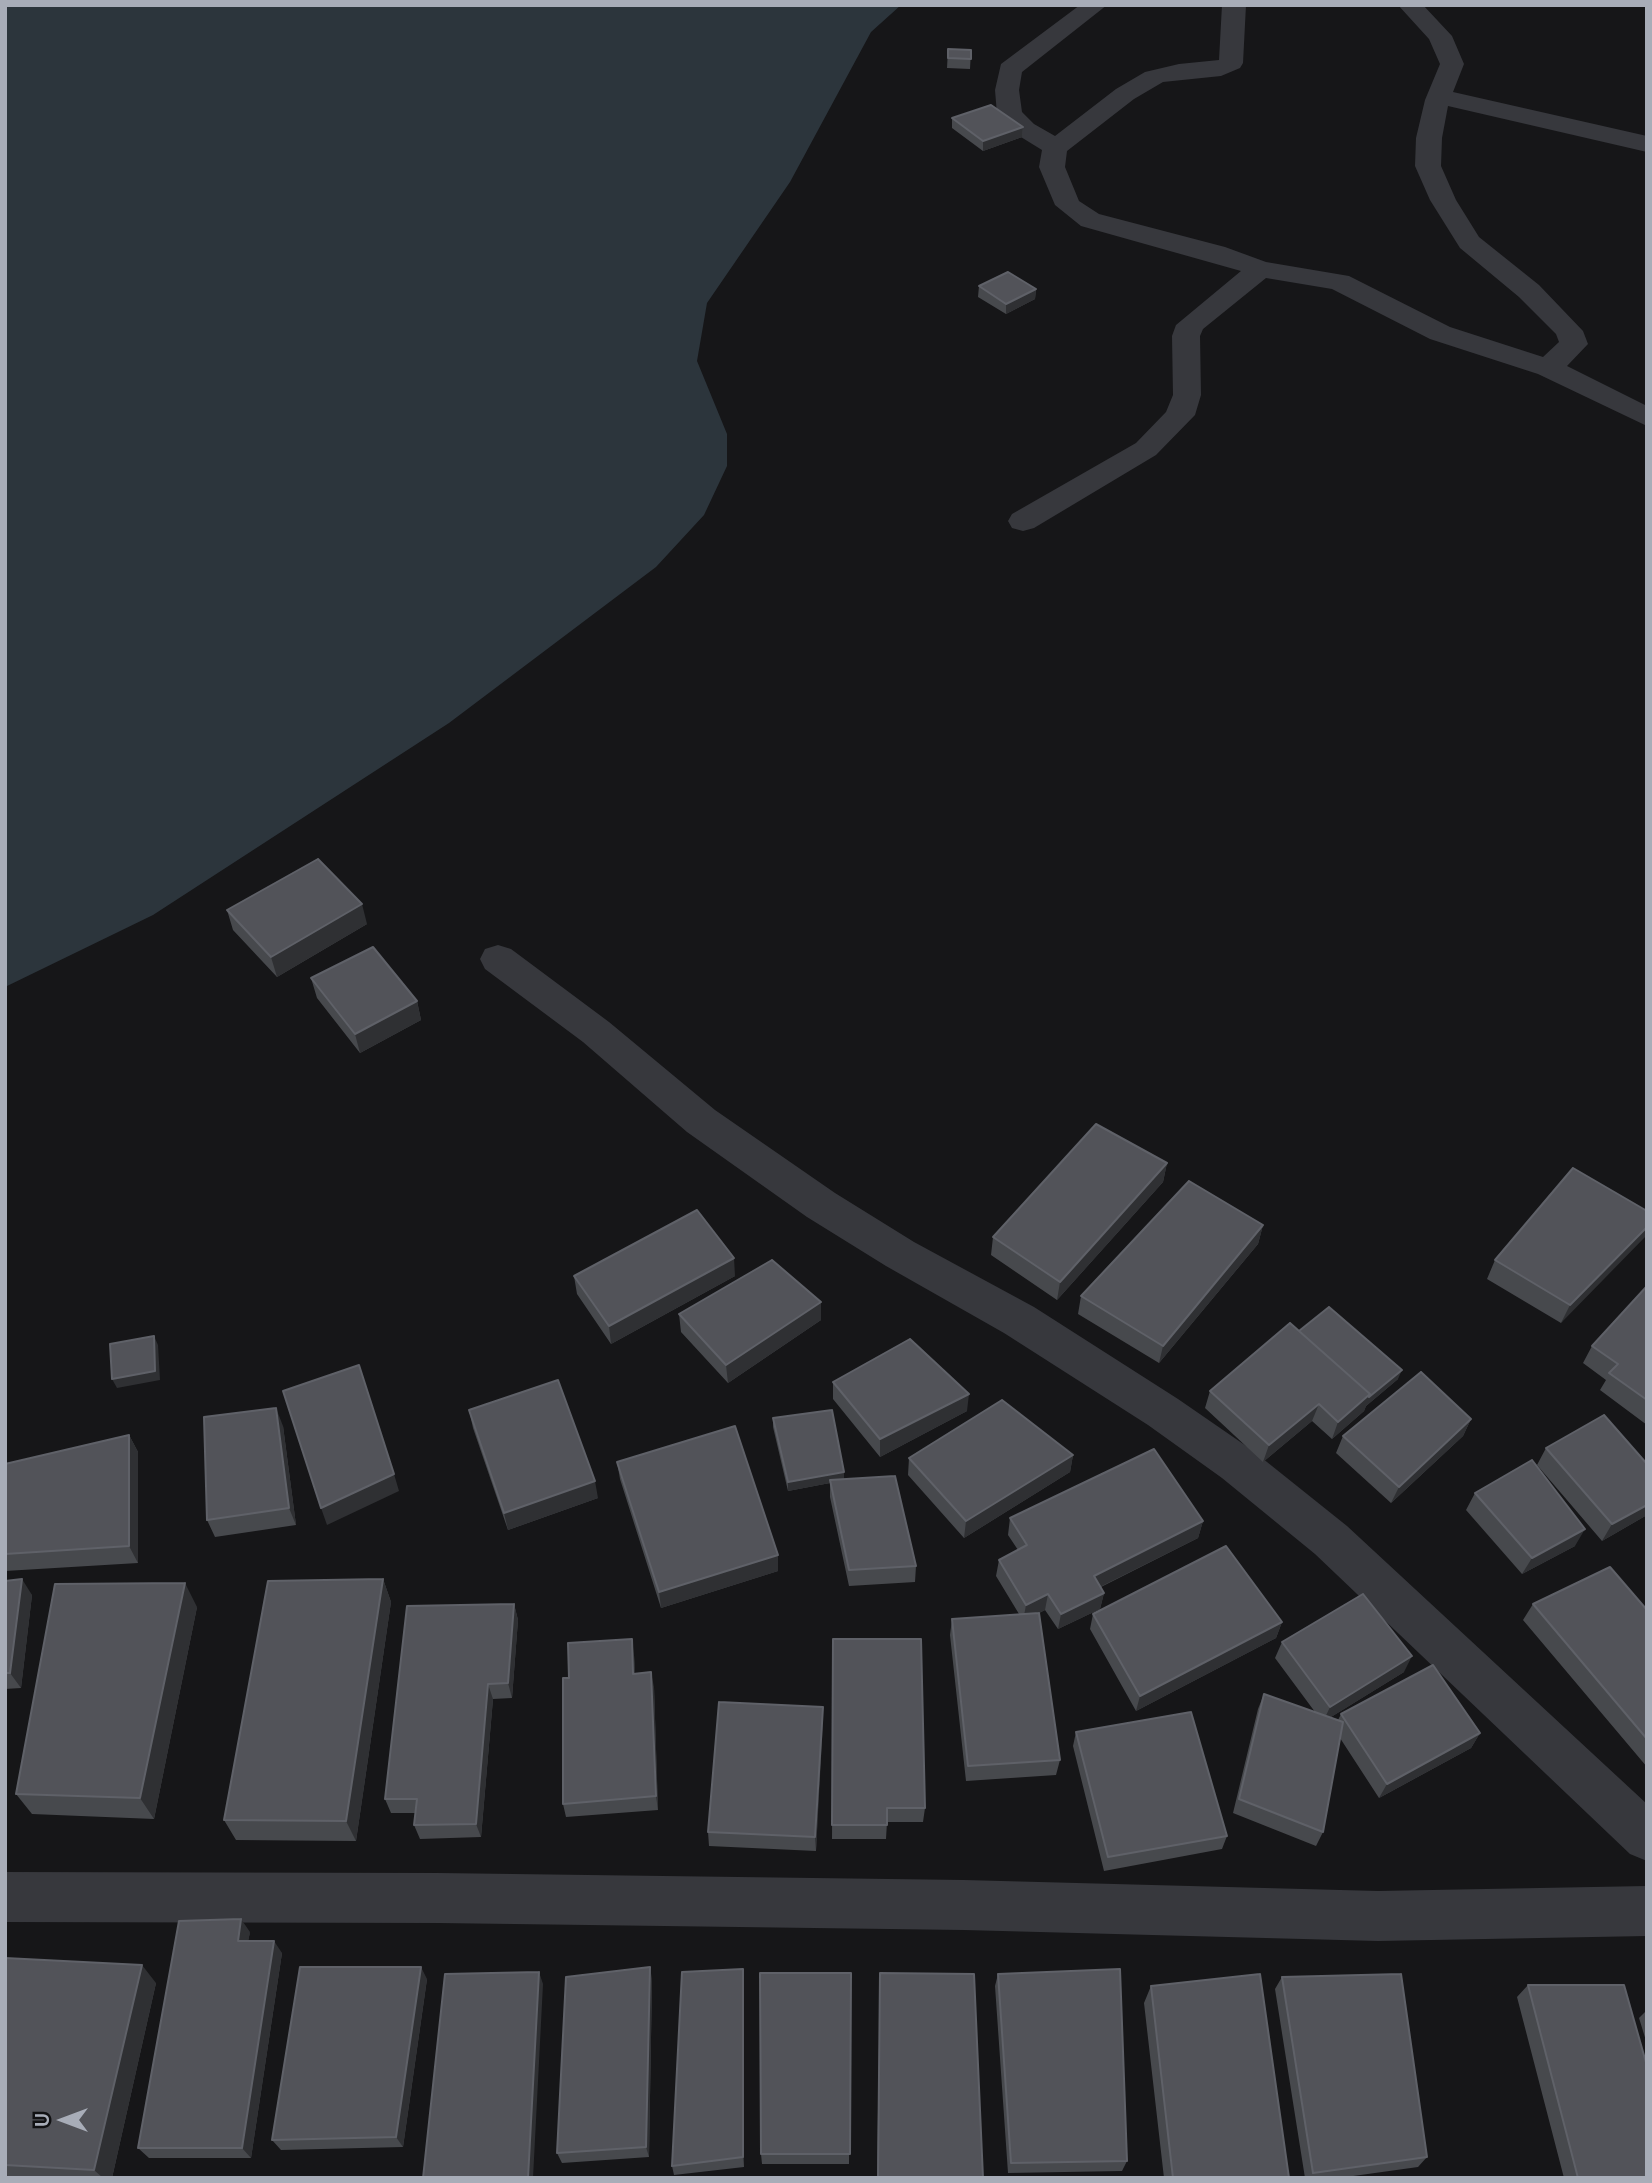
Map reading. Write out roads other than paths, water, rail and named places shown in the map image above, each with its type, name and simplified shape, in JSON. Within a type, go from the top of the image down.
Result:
[{"type":"street","points":[[1056,146],[1025,129],[1010,114],[1007,90],[1010,69],[1095,5]]},
{"type":"street","points":[[1234,5],[1231,63],[1222,69],[1179,71],[1154,77],[1125,94],[1056,146],[1051,158],[1055,176],[1069,205],[1079,215],[1261,269],[1339,282],[1440,333],[1548,368],[1647,417]]},
{"type":"street","points":[[1410,5],[1440,36],[1450,53],[1452,64],[1439,96],[1429,138],[1428,166],[1443,200],[1469,242],[1529,291],[1569,331],[1574,344],[1548,368]]},
{"type":"street","points":[[1439,96],[1647,144]]},
{"type":"street","points":[[1023,522],[1146,449],[1180,415],[1187,395],[1186,336],[1190,325],[1261,269]]},
{"type":"street","points":[[498,959],[596,1032],[701,1121],[821,1205],[1019,1320],[1163,1412],[1237,1464],[1331,1540],[1647,1837]]},
{"type":"street","points":[[5,1896],[964,1905],[1378,1916],[1647,1911]]}]
